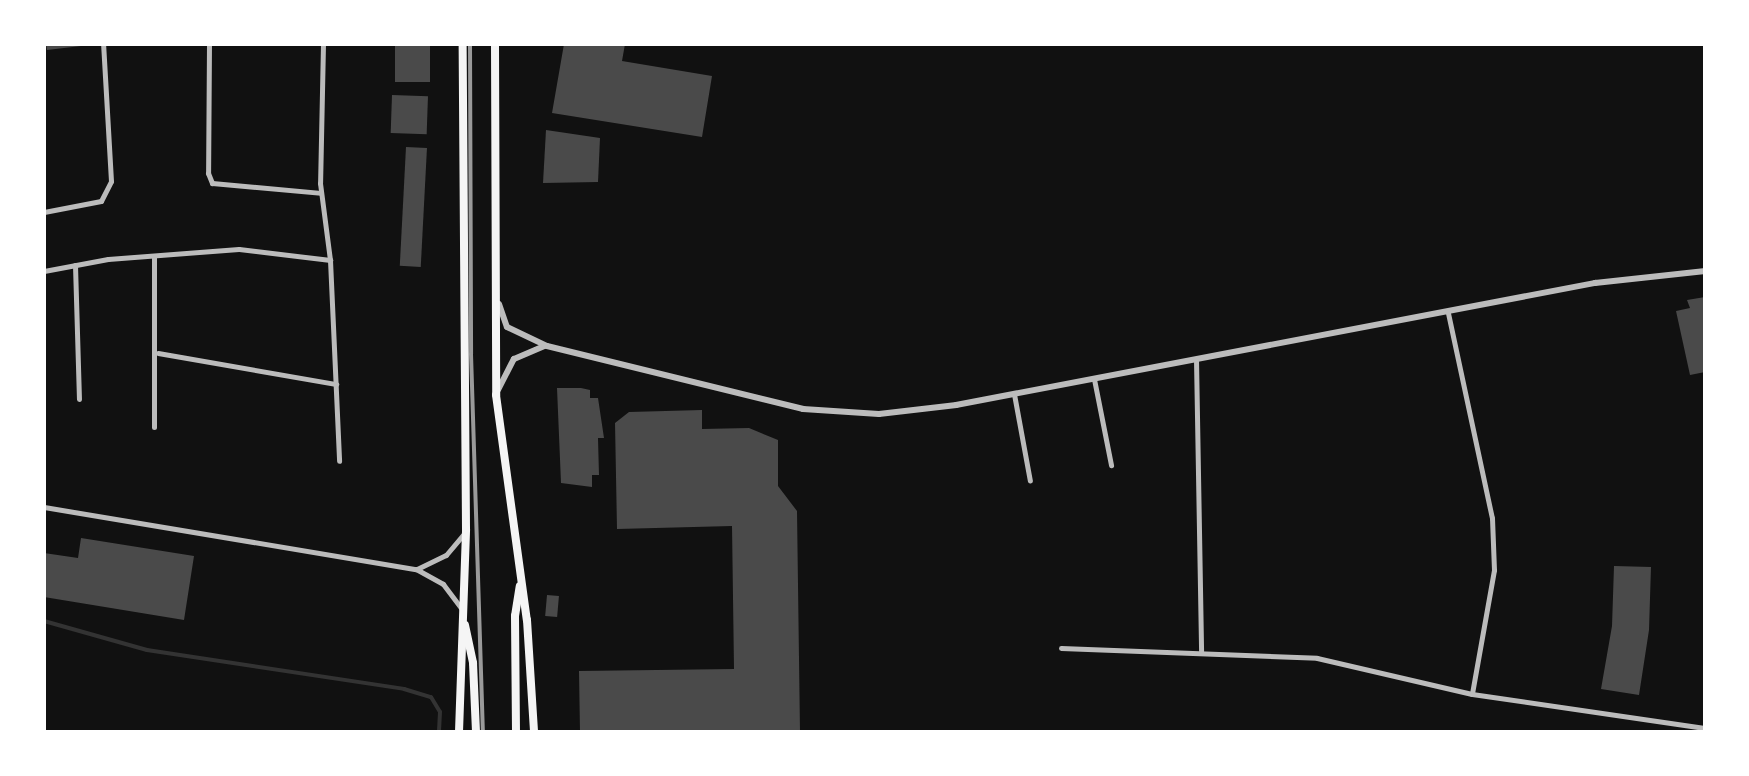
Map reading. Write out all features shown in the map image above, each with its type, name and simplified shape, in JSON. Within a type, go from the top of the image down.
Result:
[{"type":"main road","points":[[459,732],[466,529],[463,44]]},
{"type":"main road","points":[[495,44],[496,395],[521,579],[534,732]]},
{"type":"main road","points":[[516,732],[515,616],[521,579]]},
{"type":"main road","points":[[462,609],[473,663],[476,732]]},
{"type":"street","points":[[44,212],[101,201],[111,181],[103,44]]},
{"type":"street","points":[[209,44],[208,173],[212,183],[224,187],[321,193]]},
{"type":"street","points":[[323,44],[321,193],[330,260],[339,461]]},
{"type":"street","points":[[44,271],[154,256],[239,249],[330,260]]},
{"type":"street","points":[[154,256],[158,353],[154,427]]},
{"type":"street","points":[[75,265],[79,399]]},
{"type":"street","points":[[495,280],[507,327],[547,346],[803,409],[879,414],[1014,394],[1595,283],[1705,271]]},
{"type":"street","points":[[1448,313],[1492,518],[1494,570],[1472,694]]},
{"type":"street","points":[[496,395],[514,359],[533,347],[547,346]]},
{"type":"street","points":[[158,353],[336,384]]},
{"type":"street","points":[[1196,359],[1201,651]]},
{"type":"street","points":[[1094,379],[1111,465]]},
{"type":"street","points":[[1014,394],[1030,481]]},
{"type":"street","points":[[44,507],[416,569],[443,584],[462,609]]},
{"type":"street","points":[[416,569],[446,555],[466,529]]},
{"type":"street","points":[[1061,648],[1201,651],[1317,658],[1472,694],[1705,728]]},
{"type":"building","points":[[46,44],[81,44],[81,46],[47,50]]},
{"type":"building","points":[[395,44],[430,44],[430,82],[395,82]]},
{"type":"building","points":[[564,44],[625,44],[622,61],[712,76],[702,137],[552,113]]},
{"type":"building","points":[[392,95],[428,96],[427,134],[391,133]]},
{"type":"building","points":[[546,130],[600,138],[598,182],[543,183]]},
{"type":"building","points":[[406,147],[427,148],[421,267],[400,266]]},
{"type":"building","points":[[1705,297],[1705,372],[1690,375],[1676,311],[1690,308],[1687,300]]},
{"type":"building","points":[[557,388],[590,390],[590,398],[598,398],[604,438],[598,438],[599,475],[592,475],[592,487],[561,483]]},
{"type":"building","points":[[702,410],[702,429],[749,428],[778,440],[778,486],[797,511],[800,732],[580,732],[579,671],[734,669],[732,526],[617,529],[615,423],[629,412]]},
{"type":"building","points":[[81,538],[194,556],[184,620],[44,597],[44,553],[78,558]]},
{"type":"building","points":[[1614,566],[1651,567],[1649,630],[1639,695],[1601,689],[1612,626]]},
{"type":"building","points":[[547,595],[559,596],[557,617],[545,616]]},
{"type":"waterway","points":[[44,621],[147,650],[404,689],[431,697],[440,712],[439,732]]},
{"type":"railway","points":[[470,44],[471,354],[483,732]]}]
